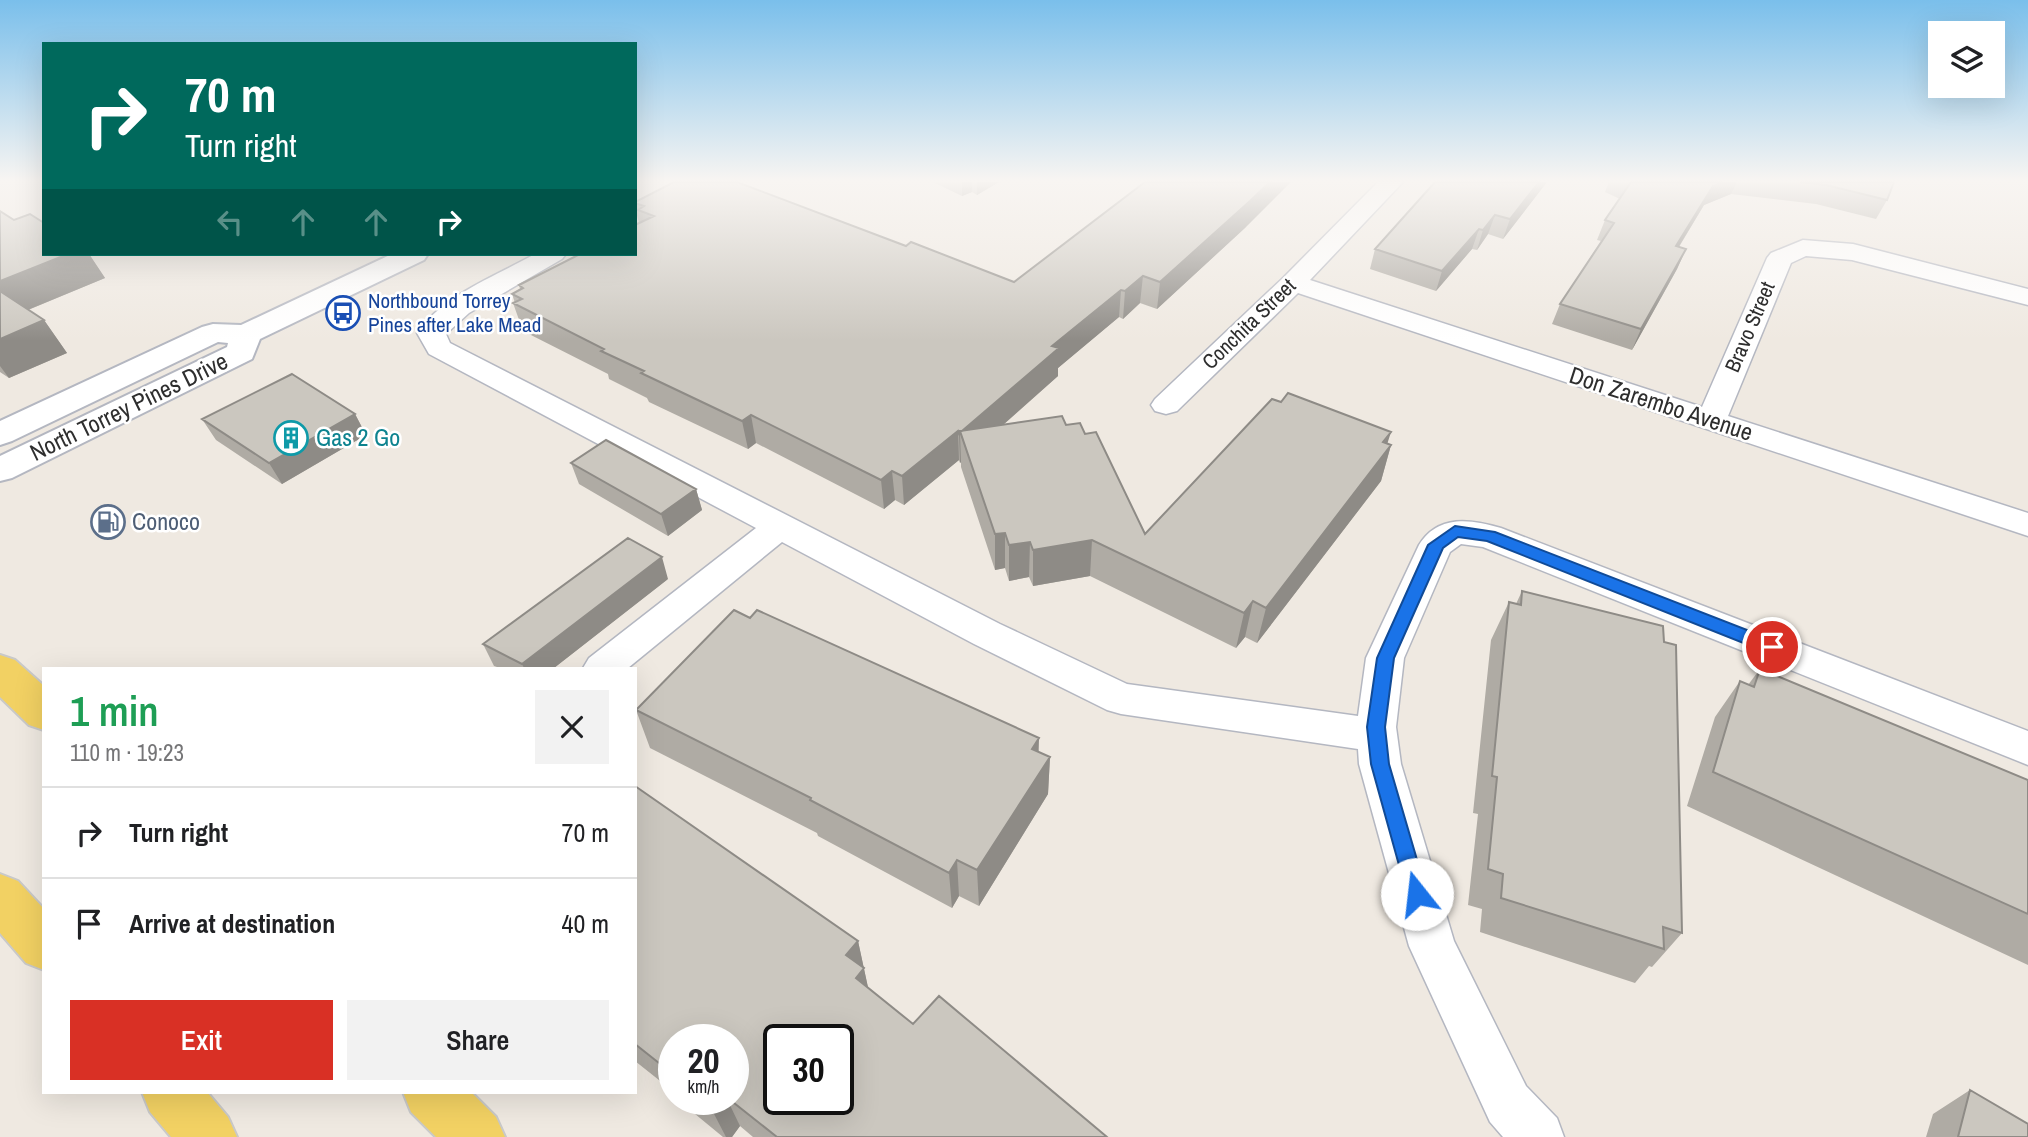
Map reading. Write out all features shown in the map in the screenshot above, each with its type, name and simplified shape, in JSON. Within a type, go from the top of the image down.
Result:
[{"type":"main road","name":"North Torrey Pines Drive","points":[[0,434],[213,333],[246,334],[411,256]]},
{"type":"main road","name":"North Torrey Pines Drive","points":[[0,470],[241,352],[246,334]]},
{"type":"main road","points":[[0,671],[42,711]]},
{"type":"main road","points":[[0,897],[42,944]]},
{"type":"main road","points":[[172,1094],[208,1137]]},
{"type":"main road","points":[[432,1094],[476,1137]]},
{"type":"street","name":"Conchita Street","points":[[1166,405],[1339,235]]},
{"type":"street","name":"Bravo Street","points":[[1711,420],[1780,258],[1803,248],[1853,252],[2028,297]]},
{"type":"street","points":[[549,256],[459,307],[431,333],[439,348],[987,634],[1121,699],[1360,733],[1378,733]]},
{"type":"street","name":"Don Zarembo Avenue","points":[[1293,282],[2028,525]]},
{"type":"street","points":[[603,667],[780,526]]},
{"type":"street","points":[[1538,1137],[1508,1104],[1432,946],[1380,764],[1378,733],[1385,658],[1436,545],[1455,531],[1489,536],[2028,748]]},
{"type":"building","points":[[0,235],[42,235],[42,256],[63,256],[0,281]]},
{"type":"building","points":[[637,235],[877,235],[906,246],[911,242],[1014,282],[1075,235],[1212,235],[1160,282],[1143,276],[1125,291],[1121,290],[1052,346],[1059,348],[959,434],[958,431],[902,476],[892,471],[881,480],[751,415],[742,421],[641,373],[644,371],[513,303],[522,299],[512,294],[523,288],[519,285],[576,256],[637,256]]},
{"type":"building","points":[[1387,235],[1474,235],[1442,271],[1375,249]]},
{"type":"building","points":[[1606,235],[1683,235],[1676,246],[1686,249],[1641,329],[1560,304]]},
{"type":"building","points":[[0,291],[44,320],[0,339]]},
{"type":"building","points":[[292,374],[355,414],[269,463],[202,419]]},
{"type":"building","points":[[1288,393],[1391,432],[1383,442],[1391,445],[1266,608],[1253,601],[1244,613],[1092,540],[1033,550],[1030,542],[1009,545],[1005,533],[995,534],[960,431],[1062,416],[1066,425],[1080,423],[1085,434],[1096,432],[1145,534],[1272,399],[1281,402]]},
{"type":"building","points":[[606,440],[696,489],[661,514],[571,463]]},
{"type":"building","points":[[628,538],[662,557],[522,664],[483,644]]},
{"type":"building","points":[[1522,591],[1663,626],[1664,642],[1676,645],[1682,933],[1663,927],[1664,949],[1501,898],[1503,874],[1488,869],[1497,777],[1492,776],[1509,602],[1521,605]]},
{"type":"building","points":[[734,610],[750,618],[757,610],[1039,738],[1032,749],[1050,757],[977,870],[957,860],[949,873],[810,800],[811,798],[637,709]]},
{"type":"building","points":[[1760,669],[2028,780],[2028,914],[1713,772],[1740,681],[1754,687]]},
{"type":"building","points":[[637,787],[858,941],[846,955],[864,968],[856,978],[913,1024],[939,996],[1107,1137],[777,1137],[749,1115],[749,1024],[658,1024],[658,1062],[637,1046]]},
{"type":"building","points":[[1970,1090],[2028,1124],[2028,1137],[1958,1137]]},
{"type":"place","name":"Northbound Torrey Pines after Lake Mead","points":[[343,313]]},
{"type":"place","name":"Gas 2 Go","points":[[291,438]]},
{"type":"place","name":"Conoco","points":[[108,522]]},
{"type":"route","points":[[1417,894],[1380,764],[1376,727],[1385,658],[1436,545],[1455,531],[1489,536],[1772,647]]}]
